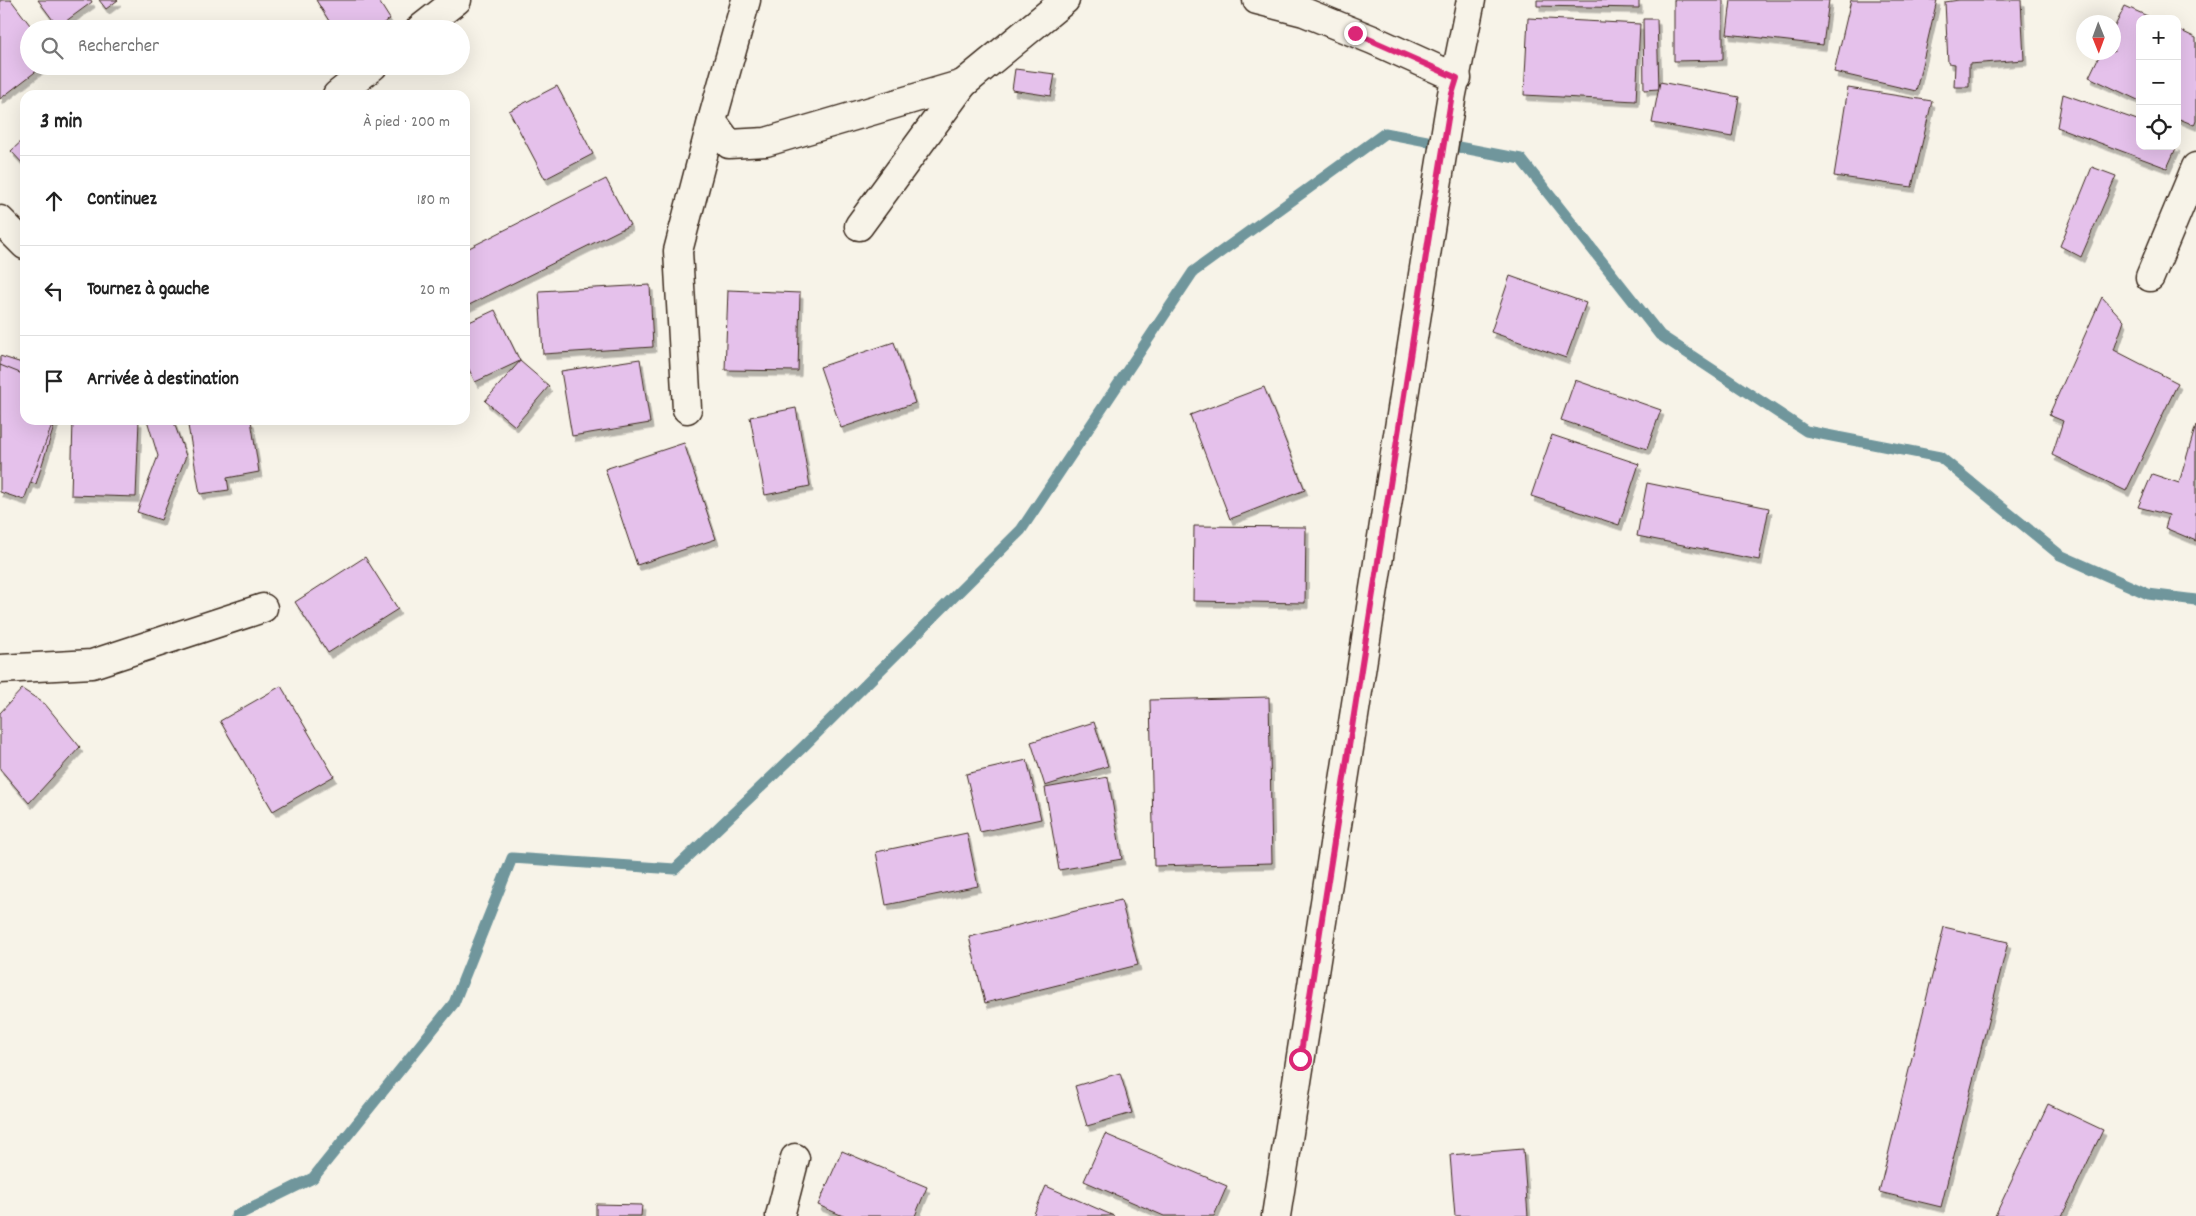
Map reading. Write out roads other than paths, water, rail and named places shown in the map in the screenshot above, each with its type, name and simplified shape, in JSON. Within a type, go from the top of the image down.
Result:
[{"type":"street","points":[[431,20],[456,0]]},
{"type":"street","points":[[687,409],[678,251],[746,0]]},
{"type":"street","points":[[859,226],[963,84],[1065,0]]},
{"type":"street","points":[[1256,0],[1304,12],[1373,40],[1454,86]]},
{"type":"street","points":[[1276,1216],[1434,204],[1471,0]]},
{"type":"street","points":[[343,90],[362,75]]},
{"type":"street","points":[[712,121],[729,144],[766,142],[963,84]]},
{"type":"street","points":[[2150,277],[2196,167]]},
{"type":"street","points":[[0,220],[20,240]]},
{"type":"street","points":[[0,669],[92,664],[263,608]]},
{"type":"street","points":[[780,1216],[795,1158]]},
{"type":"waterway","points":[[236,1216],[313,1178],[454,1003],[512,858],[675,869],[803,747],[1021,530],[1193,272],[1385,133],[1521,159],[1660,335],[1806,431],[1940,457],[2060,555],[2148,594],[2196,600]]}]
